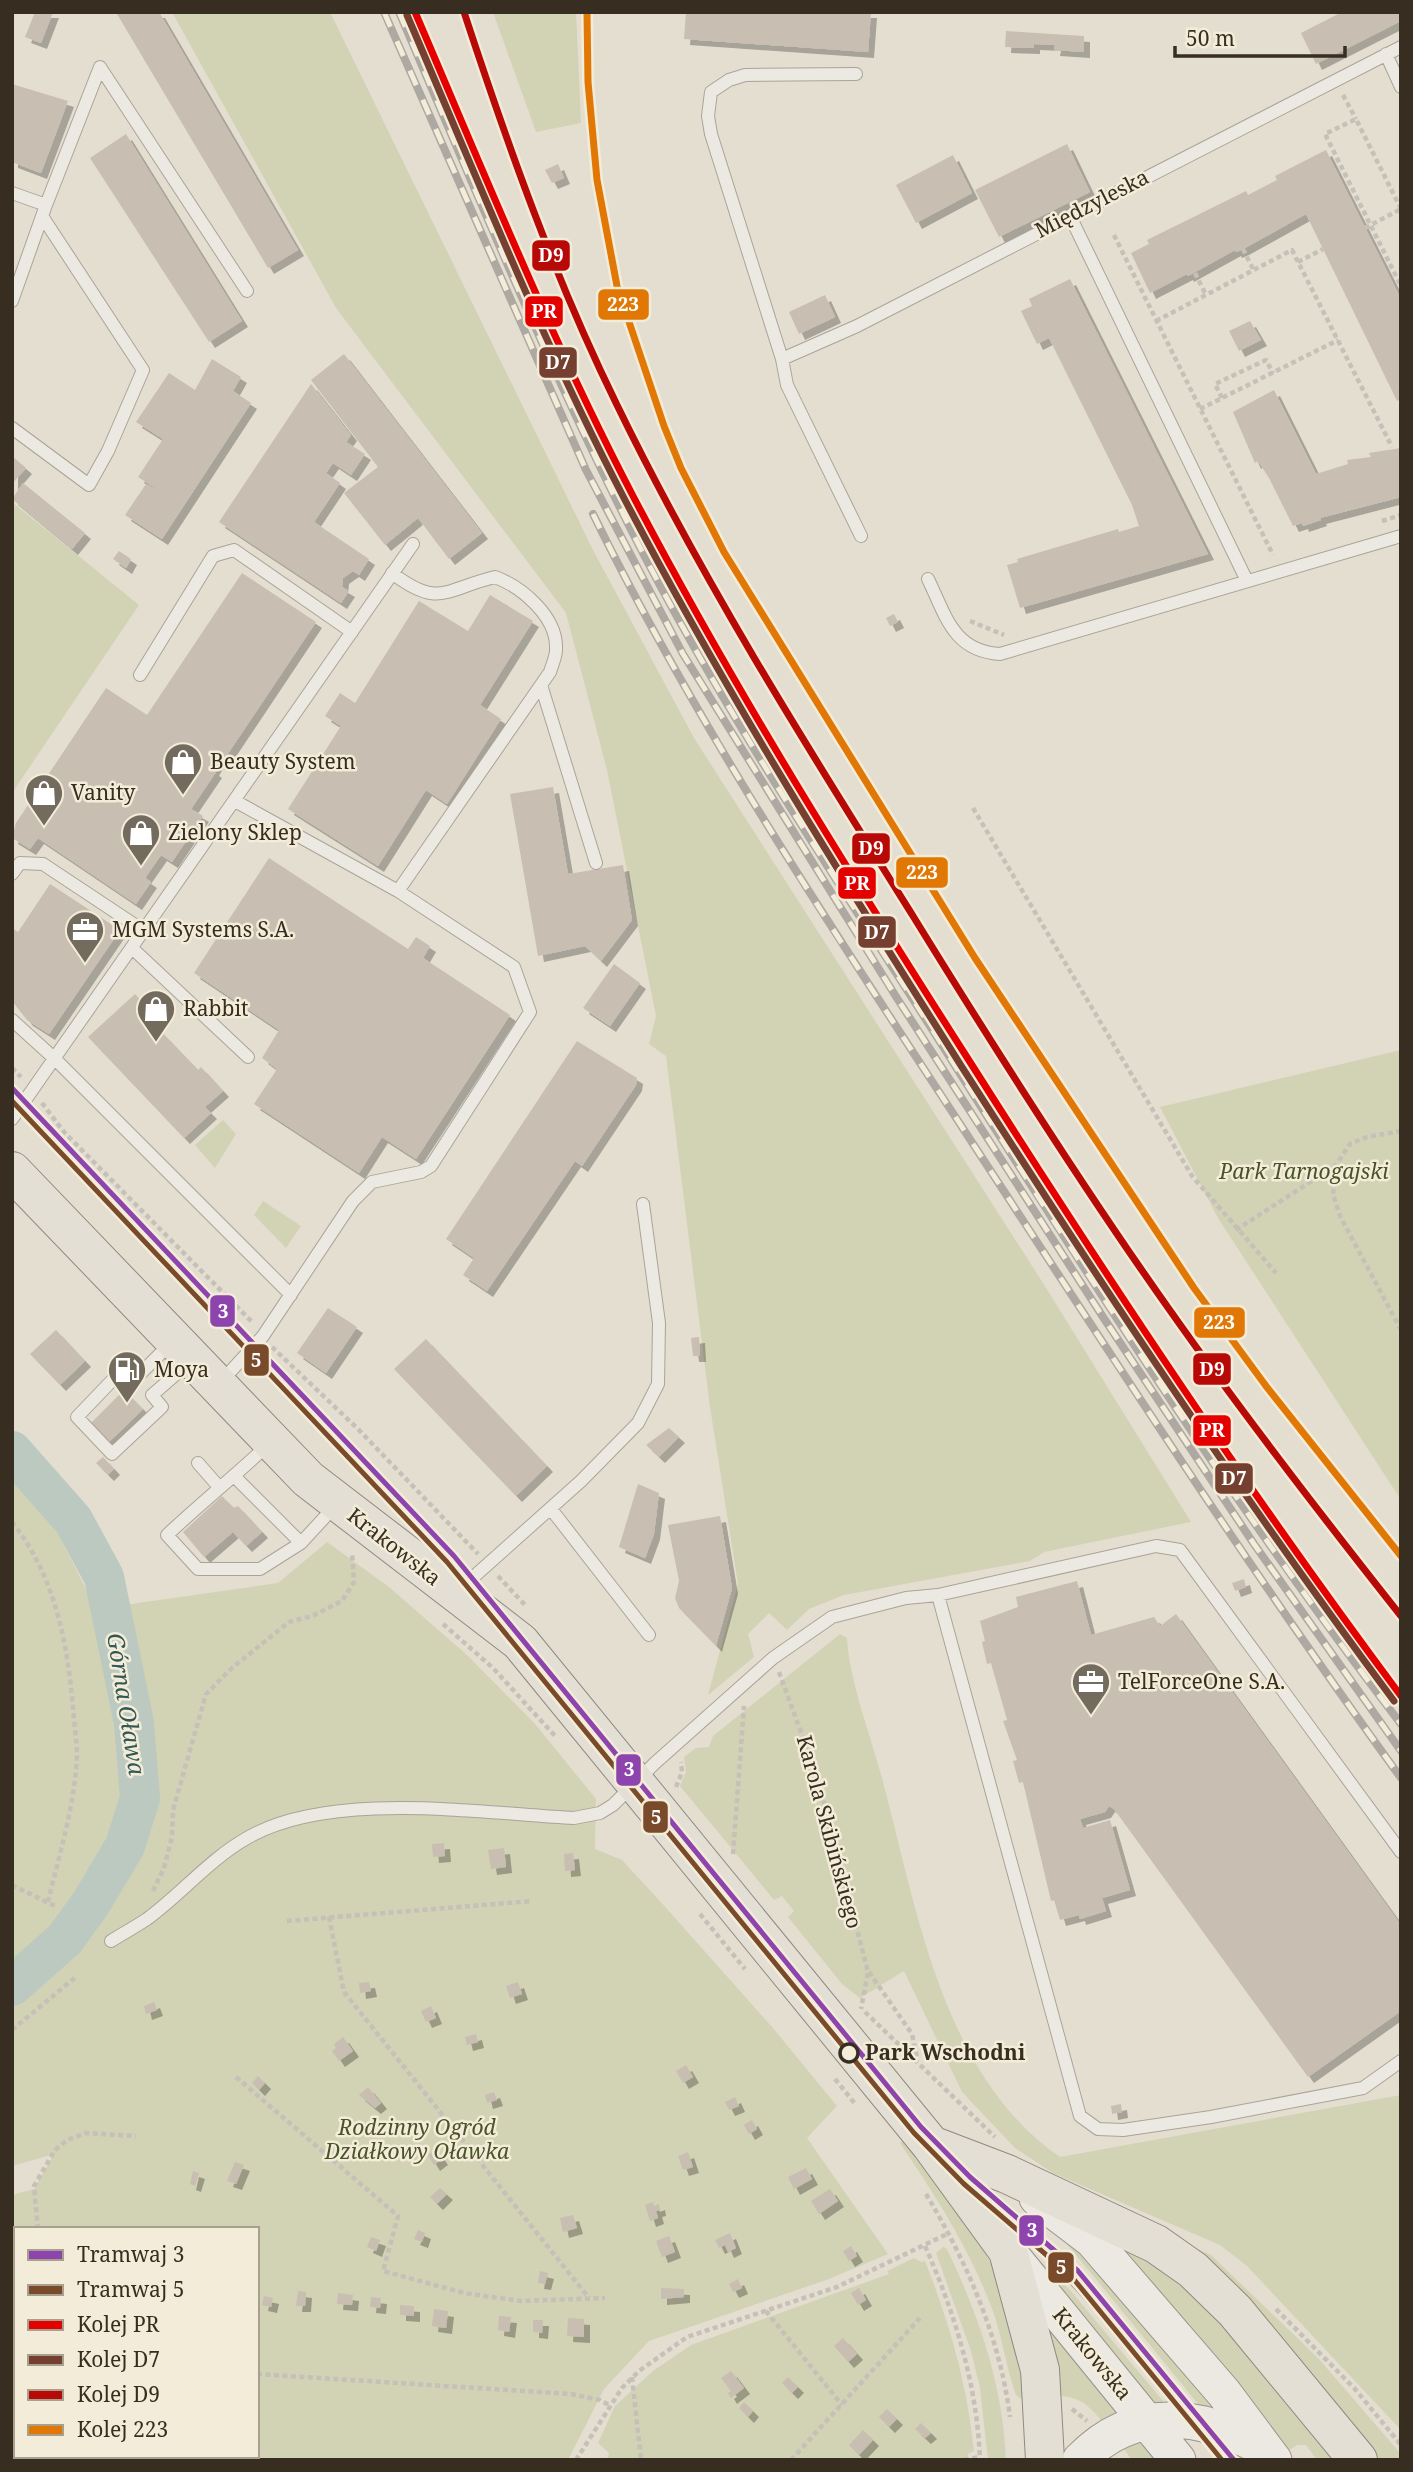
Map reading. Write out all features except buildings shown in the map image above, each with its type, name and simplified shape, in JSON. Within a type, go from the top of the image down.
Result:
[{"type":"main road","name":"Krakowska","points":[[15,1179],[270,1442],[444,1605],[520,1642],[931,2145],[1007,2251],[1178,2460]]},
{"type":"main road","points":[[931,2145],[1007,2174],[1156,2244],[1193,2270],[1235,2311],[1358,2460]]},
{"type":"main road","points":[[1007,2174],[1092,2240],[1224,2393],[1271,2456]]},
{"type":"main road","points":[[1007,2251],[1041,2370],[1045,2460]]},
{"type":"main road","points":[[1080,2460],[1121,2430],[1147,2422],[1195,2421],[1225,2428],[1271,2456]]},
{"type":"lane","name":"Międzyleska","points":[[782,359],[857,326],[1401,47]]},
{"type":"lane","points":[[1386,54],[1401,87]]},
{"type":"lane","points":[[12,301],[100,67],[247,292]]},
{"type":"lane","points":[[856,74],[745,75],[719,84],[709,97],[711,134],[782,359],[787,385],[861,536]]},
{"type":"lane","points":[[12,193],[44,211],[143,370],[108,451],[89,485],[12,428]]},
{"type":"lane","points":[[1070,216],[1247,581]]},
{"type":"lane","points":[[928,579],[962,642],[984,653],[1000,654],[1401,536]]},
{"type":"lane","points":[[12,1119],[412,544]]},
{"type":"lane","points":[[140,675],[213,556],[234,550],[352,632]]},
{"type":"lane","points":[[392,573],[413,590],[429,596],[495,577],[512,583],[544,613],[554,632],[556,651],[550,672],[398,891]]},
{"type":"lane","points":[[541,685],[596,863]]},
{"type":"lane","points":[[135,1379],[195,1362],[263,1336],[353,1201],[372,1182],[421,1172],[430,1166],[530,1012],[514,967],[398,891],[235,801]]},
{"type":"lane","points":[[12,874],[20,863],[43,864],[144,931]]},
{"type":"lane","points":[[132,948],[248,1057]]},
{"type":"lane","points":[[12,1020],[55,1059],[291,1295]]},
{"type":"lane","points":[[444,1605],[551,1509],[638,1423],[657,1384],[659,1323],[643,1204]]},
{"type":"lane","points":[[152,1395],[173,1374],[195,1362]]},
{"type":"lane","points":[[124,1368],[135,1379],[162,1407],[112,1454],[77,1417],[124,1368]]},
{"type":"lane","points":[[270,1442],[235,1477],[219,1487],[167,1535],[198,1569],[260,1569],[301,1543],[337,1503]]},
{"type":"lane","points":[[198,1463],[219,1487]]},
{"type":"lane","points":[[235,1477],[301,1543]]},
{"type":"lane","points":[[551,1509],[649,1635]]},
{"type":"lane","points":[[110,1941],[135,1926],[246,1838],[285,1820],[324,1812],[366,1809],[573,1818],[600,1813],[613,1805],[774,1658],[832,1617],[906,1598],[938,1595],[1156,1546],[1180,1550],[1401,1852]]},
{"type":"lane","points":[[938,1595],[1080,2116],[1098,2129],[1123,2130],[1211,2117],[1363,2088],[1401,2061]]},
{"type":"lane","points":[[931,2145],[1058,2258],[1093,2296],[1227,2460]]},
{"type":"path","points":[[1335,80],[1401,209],[1368,226]]},
{"type":"path","points":[[1356,119],[1325,134],[1368,226],[1401,286]]},
{"type":"path","points":[[1114,235],[1273,555]]},
{"type":"path","points":[[1243,249],[1254,271]]},
{"type":"path","points":[[1298,262],[1324,249]]},
{"type":"path","points":[[1156,321],[1292,250],[1392,447]]},
{"type":"path","points":[[1195,273],[1206,295]]},
{"type":"path","points":[[1200,409],[1338,340]]},
{"type":"path","points":[[1222,398],[1215,384],[1266,360],[1273,373]]},
{"type":"path","points":[[1375,523],[1401,515]]},
{"type":"path","points":[[1240,564],[1286,551]]},
{"type":"path","points":[[962,617],[1004,635],[1015,632]]},
{"type":"path","points":[[973,808],[1192,1176],[1276,1273]]},
{"type":"path","points":[[1236,1230],[1336,1165],[1349,1144],[1367,1137],[1401,1131]]},
{"type":"path","points":[[1336,1165],[1333,1194],[1336,1209],[1401,1331]]},
{"type":"path","points":[[12,1522],[27,1541],[50,1588],[64,1637],[72,1698],[77,1754],[74,1782],[48,1902]]},
{"type":"path","points":[[135,1926],[164,1868],[172,1837],[173,1810],[206,1694],[289,1622],[312,1616],[342,1601],[354,1582],[352,1552],[361,1559]]},
{"type":"path","points":[[444,1605],[493,1668],[563,1745]]},
{"type":"path","name":"Karola Skibińskiego","points":[[774,1658],[817,1776],[868,1972],[861,2009]]},
{"type":"path","points":[[733,1856],[741,1726],[748,1681]]},
{"type":"path","points":[[12,1885],[55,1906]]},
{"type":"path","points":[[287,1921],[532,1901]]},
{"type":"path","points":[[329,1917],[344,1992],[590,2298]]},
{"type":"path","points":[[868,1972],[912,2034],[918,2060]]},
{"type":"path","points":[[12,2030],[77,1976]]},
{"type":"path","points":[[236,2077],[398,2217],[383,2272],[464,2293],[522,2301],[605,2298]]},
{"type":"path","points":[[38,2227],[34,2186],[55,2150],[67,2140],[86,2133],[136,2136]]},
{"type":"path","points":[[922,2187],[983,2310],[1005,2387],[1011,2425]]},
{"type":"path","points":[[576,2460],[608,2405],[632,2378],[687,2337],[836,2287],[947,2234]]},
{"type":"path","points":[[925,2246],[958,2327],[975,2403],[979,2458],[964,2460]]},
{"type":"path","points":[[766,2311],[842,2405]]},
{"type":"path","points":[[791,2460],[920,2318]]},
{"type":"path","points":[[259,2374],[571,2394],[600,2400],[608,2405]]},
{"type":"path","points":[[632,2378],[641,2460]]},
{"type":"green space","points":[[172,12],[330,12],[593,550],[694,738],[1043,1283],[1191,1522],[1044,1552],[1030,1561],[844,1595],[809,1609],[787,1630],[769,1613],[748,1634],[754,1657],[708,1695],[738,1584],[710,1407],[666,1056],[649,1044],[656,1016],[607,770],[566,613],[336,308]]},
{"type":"green space","points":[[493,12],[576,12],[581,123],[536,132]]},
{"type":"green space","points":[[12,502],[139,605],[12,793]]},
{"type":"green space","name":"Park Tarnogajski","points":[[1401,1050],[1401,1500],[1218,1218],[1160,1107]]},
{"type":"green space","points":[[223,1120],[236,1134],[215,1168],[195,1145]]},
{"type":"green space","points":[[263,1201],[301,1226],[286,1248],[254,1215]]},
{"type":"green space","name":"Rodzinny Ogród Działkowy Oławka","points":[[12,1472],[40,1498],[96,1609],[278,1583],[327,1542],[389,1587],[467,1655],[536,1725],[596,1799],[595,1849],[622,1860],[773,2028],[837,2106],[807,2138],[888,2254],[829,2279],[649,2341],[604,2389],[568,2460],[12,2460],[12,2195],[34,2189],[54,2154],[12,2166]]},
{"type":"green space","points":[[840,1634],[847,1638],[856,1691],[923,1936],[940,1988],[962,2037],[988,2083],[1020,2123],[1060,2157],[1401,2095],[1401,2430],[1247,2266],[1220,2245],[1053,2173],[1015,2148],[962,2092],[904,1971],[860,1998],[842,1984],[788,1917],[794,1911],[782,1896],[774,1900],[680,1786],[686,1772],[684,1757],[696,1748],[709,1747],[713,1736]]},
{"type":"green space","points":[[903,2141],[963,2217],[1000,2278],[1022,2336],[1023,2400],[1016,2395],[995,2317],[976,2271],[941,2206],[900,2143]]},
{"type":"green space","points":[[1105,2231],[1183,2278],[1341,2460],[1317,2460],[1306,2445],[1297,2445],[1285,2453]]},
{"type":"green space","points":[[1012,2233],[1070,2290],[1168,2407],[1156,2410]]},
{"type":"green space","points":[[1063,2233],[1231,2414],[1204,2411],[1063,2239]]},
{"type":"green space","points":[[1162,2233],[1211,2255],[1319,2359],[1400,2453],[1401,2460],[1374,2460]]},
{"type":"green space","points":[[943,2247],[947,2249],[959,2274],[987,2352],[1000,2405],[1006,2460],[988,2460],[980,2388],[971,2351],[936,2253]]},
{"type":"green space","points":[[914,2258],[925,2261],[956,2354],[974,2451],[968,2454],[968,2460],[607,2460],[609,2453],[598,2443],[615,2406],[653,2371],[691,2345],[889,2274],[887,2271]]},
{"type":"green space","points":[[1039,2311],[1124,2413],[1106,2426],[1084,2403],[1071,2397],[1054,2396]]},
{"type":"green space","points":[[1138,2437],[1162,2460],[1132,2460],[1121,2445]]},
{"type":"waterway","name":"Górna Oława","points":[[12,1451],[73,1520],[104,1577],[134,1723],[140,1798],[125,1846],[91,1903],[65,1939],[12,1986]]},
{"type":"railway","points":[[384,12],[586,470],[683,654],[895,995],[1103,1317],[1254,1544],[1401,1751]]},
{"type":"railway","points":[[399,12],[518,288],[612,492],[679,620],[749,741],[1161,1386],[1278,1557],[1401,1724]]},
{"type":"railway","points":[[593,514],[634,594],[721,749],[815,902],[1177,1455],[1401,1778]]},
{"type":"tram line","name":"3","points":[[12,1088],[454,1556],[921,2127],[970,2177],[1078,2271],[1234,2460]]},
{"type":"tram line","name":"5","points":[[12,1101],[447,1562],[914,2133],[964,2184],[1072,2277],[1222,2460]]},
{"type":"rail line","name":"PR","points":[[415,12],[574,377],[672,569],[753,712],[882,923],[1126,1303],[1288,1541],[1401,1696]]},
{"type":"rail line","name":"D9","points":[[464,12],[534,211],[594,357],[650,471],[758,665],[975,1016],[1103,1213],[1225,1387],[1401,1616]]},
{"type":"rail line","name":"223","points":[[587,12],[588,82],[597,180],[617,286],[664,426],[681,468],[724,552],[975,958],[1194,1288],[1266,1386],[1401,1556]]},
{"type":"rail line","name":"D7","points":[[407,15],[566,381],[664,573],[745,716],[874,927],[1066,1228],[1226,1467],[1394,1701]]},
{"type":"place","name":"Beauty System","points":[[183,796]]},
{"type":"place","name":"Vanity","points":[[44,827]]},
{"type":"place","name":"Zielony Sklep","points":[[141,867]]},
{"type":"place","name":"MGM Systems S.A.","points":[[85,964]]},
{"type":"place","name":"Rabbit","points":[[156,1043]]},
{"type":"place","name":"Moya","points":[[127,1404]]},
{"type":"place","name":"TelForceOne S.A.","points":[[1091,1716]]},
{"type":"place","name":"Park Wschodni","points":[[849,2053]]}]
